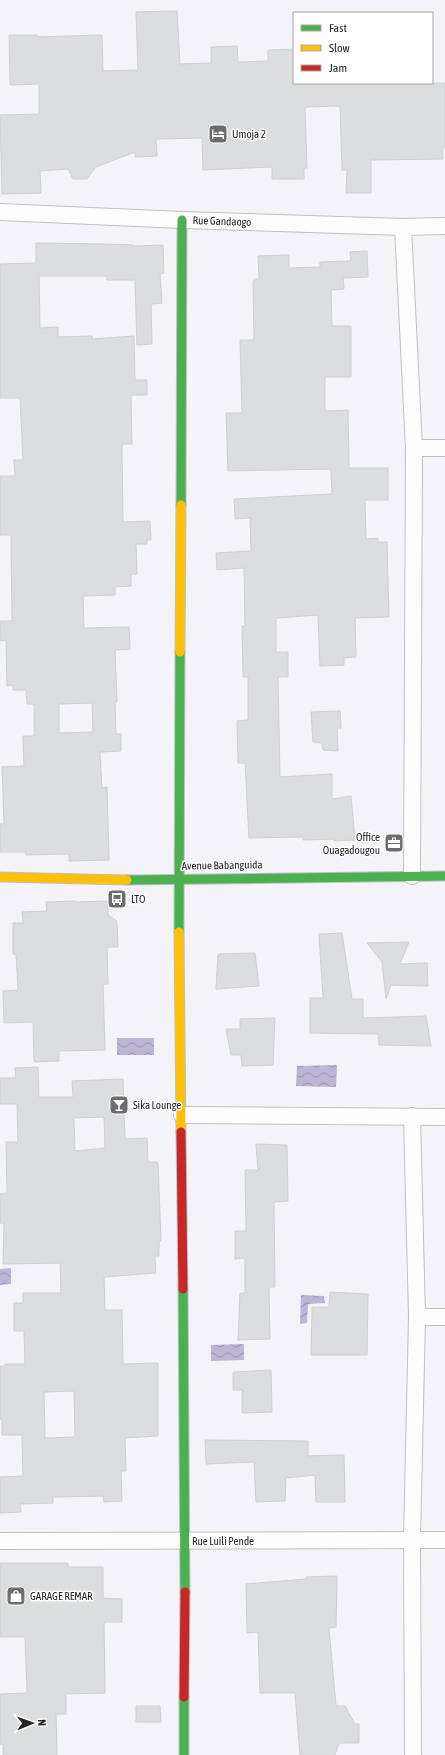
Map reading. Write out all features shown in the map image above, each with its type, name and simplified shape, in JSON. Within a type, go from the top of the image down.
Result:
[{"type":"street","name":"Rue Gandaogo","points":[[0,212],[182,220],[403,227],[445,226]]},
{"type":"street","points":[[182,220],[179,878],[185,1541],[184,1755]]},
{"type":"street","points":[[403,227],[414,448],[412,876]]},
{"type":"street","points":[[414,448],[445,448]]},
{"type":"street","name":"Avenue Babanguida","points":[[0,877],[115,880],[179,878],[445,876]]},
{"type":"street","points":[[182,1115],[445,1117]]},
{"type":"street","points":[[412,1116],[417,1317],[412,1540],[414,1755]]},
{"type":"street","points":[[417,1317],[445,1317]]},
{"type":"street","name":"Rue Luili Pende","points":[[0,1541],[445,1540]]},
{"type":"water","points":[[117,1038],[154,1038],[154,1055],[117,1055]]},
{"type":"water","points":[[337,1065],[336,1087],[296,1086],[297,1066]]},
{"type":"water","points":[[11,1268],[11,1284],[0,1285],[0,1269]]},
{"type":"water","points":[[301,1295],[324,1296],[325,1303],[308,1304],[307,1323],[300,1324]]},
{"type":"water","points":[[244,1344],[244,1360],[211,1361],[211,1345]]},
{"type":"building","points":[[177,11],[180,64],[211,63],[211,47],[237,46],[238,62],[268,61],[268,50],[293,49],[293,84],[445,83],[445,148],[442,148],[443,159],[371,160],[371,193],[346,193],[347,170],[342,170],[340,106],[305,107],[307,168],[304,168],[304,179],[272,179],[272,167],[203,170],[202,138],[156,139],[157,156],[135,157],[135,152],[96,167],[87,179],[73,179],[68,169],[40,171],[41,193],[2,194],[0,115],[39,114],[39,84],[10,85],[9,35],[37,35],[37,37],[102,35],[103,71],[138,70],[136,12]]},
{"type":"building","points":[[36,243],[133,246],[163,245],[164,273],[160,274],[162,303],[151,304],[152,344],[137,345],[135,280],[107,280],[107,276],[39,276],[40,328],[58,327],[58,337],[92,336],[92,339],[134,336],[135,380],[147,380],[147,395],[131,395],[132,444],[122,444],[123,522],[150,521],[151,540],[147,540],[147,544],[136,544],[137,574],[131,574],[131,586],[115,587],[115,595],[83,596],[84,628],[129,627],[130,649],[115,650],[117,702],[115,702],[116,734],[121,734],[121,751],[100,752],[102,788],[107,787],[109,860],[69,861],[69,854],[26,855],[26,852],[0,852],[0,824],[4,824],[2,767],[24,766],[23,736],[34,736],[34,704],[27,704],[26,690],[13,690],[13,685],[7,686],[6,640],[0,641],[0,621],[12,621],[11,535],[0,535],[0,476],[15,476],[14,460],[23,460],[20,398],[0,398],[0,264],[36,263]],"holes":[[[92,703],[93,732],[59,733],[59,704]]]},
{"type":"building","points":[[367,251],[368,277],[343,278],[344,289],[331,290],[332,326],[351,326],[351,377],[325,377],[325,411],[348,410],[349,468],[388,468],[388,500],[365,500],[366,539],[378,538],[378,542],[387,542],[389,617],[355,618],[356,657],[344,658],[344,665],[320,666],[318,615],[276,618],[276,652],[288,652],[288,677],[278,677],[280,777],[332,774],[332,799],[351,796],[355,840],[303,840],[303,837],[249,838],[245,763],[238,763],[237,721],[248,720],[248,677],[243,677],[242,626],[245,626],[244,568],[217,570],[216,553],[251,551],[250,518],[235,519],[234,499],[332,494],[331,469],[228,471],[226,413],[242,413],[240,340],[254,340],[253,281],[259,278],[258,256],[289,255],[289,268],[320,267],[320,262],[351,261],[350,252]]},
{"type":"building","points":[[340,711],[341,728],[337,728],[338,751],[323,750],[322,743],[313,742],[311,712]]},
{"type":"building","points":[[108,901],[108,915],[117,921],[118,947],[107,947],[108,984],[103,984],[105,1050],[59,1051],[59,1061],[34,1062],[33,1022],[4,1023],[3,991],[18,990],[16,954],[13,954],[13,923],[23,923],[22,912],[47,911],[46,902]]},
{"type":"building","points":[[342,933],[352,999],[363,999],[363,1018],[426,1016],[431,1046],[379,1045],[378,1034],[310,1033],[310,998],[323,998],[319,934]]},
{"type":"building","points":[[409,942],[400,964],[427,963],[428,986],[391,985],[386,999],[382,962],[367,943]]},
{"type":"building","points":[[255,953],[259,986],[216,989],[218,954]]},
{"type":"building","points":[[275,1018],[273,1065],[242,1066],[241,1055],[231,1055],[226,1029],[240,1029],[240,1019]]},
{"type":"building","points":[[38,1067],[39,1097],[73,1097],[72,1081],[123,1079],[125,1139],[147,1138],[148,1162],[158,1162],[161,1241],[159,1241],[159,1256],[155,1256],[156,1273],[104,1277],[105,1310],[122,1310],[123,1364],[158,1363],[158,1436],[125,1438],[126,1471],[121,1471],[122,1501],[104,1502],[103,1496],[53,1497],[53,1503],[20,1504],[21,1512],[0,1513],[0,1477],[23,1476],[22,1435],[2,1435],[2,1419],[0,1419],[0,1366],[5,1366],[5,1364],[25,1364],[24,1331],[14,1331],[14,1303],[23,1303],[23,1293],[61,1293],[60,1263],[3,1264],[4,1223],[0,1223],[0,1194],[7,1193],[6,1142],[18,1142],[17,1104],[0,1104],[0,1078],[16,1078],[15,1068]],"holes":[[[104,1117],[105,1148],[75,1151],[74,1118]],[[74,1391],[75,1437],[45,1438],[44,1392]]]},
{"type":"building","points":[[256,1144],[287,1145],[288,1201],[274,1202],[275,1287],[269,1287],[270,1339],[238,1340],[240,1293],[245,1293],[245,1258],[235,1259],[235,1231],[246,1231],[245,1170],[258,1170]]},
{"type":"building","points":[[330,1292],[368,1294],[367,1355],[311,1355],[312,1307],[329,1307]]},
{"type":"building","points":[[271,1370],[272,1412],[242,1413],[242,1390],[233,1390],[233,1372]]},
{"type":"building","points":[[205,1440],[308,1441],[308,1456],[344,1455],[345,1502],[316,1502],[315,1475],[286,1478],[285,1501],[256,1502],[254,1462],[206,1464]]},
{"type":"building","points":[[0,1563],[68,1563],[68,1567],[103,1567],[103,1598],[122,1599],[122,1622],[104,1622],[105,1693],[66,1694],[66,1714],[56,1714],[57,1755],[3,1755],[3,1744],[0,1744],[0,1694],[27,1693],[25,1637],[0,1637]]},
{"type":"building","points":[[337,1576],[336,1627],[329,1628],[336,1706],[345,1706],[355,1724],[359,1724],[359,1743],[339,1743],[335,1755],[300,1755],[295,1693],[260,1693],[258,1632],[247,1633],[246,1584],[306,1579],[306,1577]]},
{"type":"building","points":[[136,1706],[160,1706],[161,1722],[136,1722]]},
{"type":"traffic: fast","points":[[181,505],[182,220]]},
{"type":"traffic: fast","points":[[179,932],[180,652]]},
{"type":"traffic: fast","points":[[127,880],[445,876]]},
{"type":"traffic: fast","points":[[183,1289],[185,1592]]},
{"type":"traffic: fast","points":[[184,1697],[184,1755]]},
{"type":"traffic: slow","points":[[180,652],[181,505]]},
{"type":"traffic: slow","points":[[0,877],[127,880]]},
{"type":"traffic: slow","points":[[179,932],[181,1132]]},
{"type":"traffic: jam","points":[[181,1132],[183,1289]]},
{"type":"traffic: jam","points":[[184,1697],[185,1592]]},
{"type":"place","name":"Umoja 2","points":[[218,134]]},
{"type":"place","name":"Office Ouagadougou","points":[[394,843]]},
{"type":"place","name":"LTO","points":[[117,899]]},
{"type":"place","name":"Sika Lounge","points":[[119,1105]]},
{"type":"place","name":"GARAGE REMAR","points":[[16,1596]]}]
